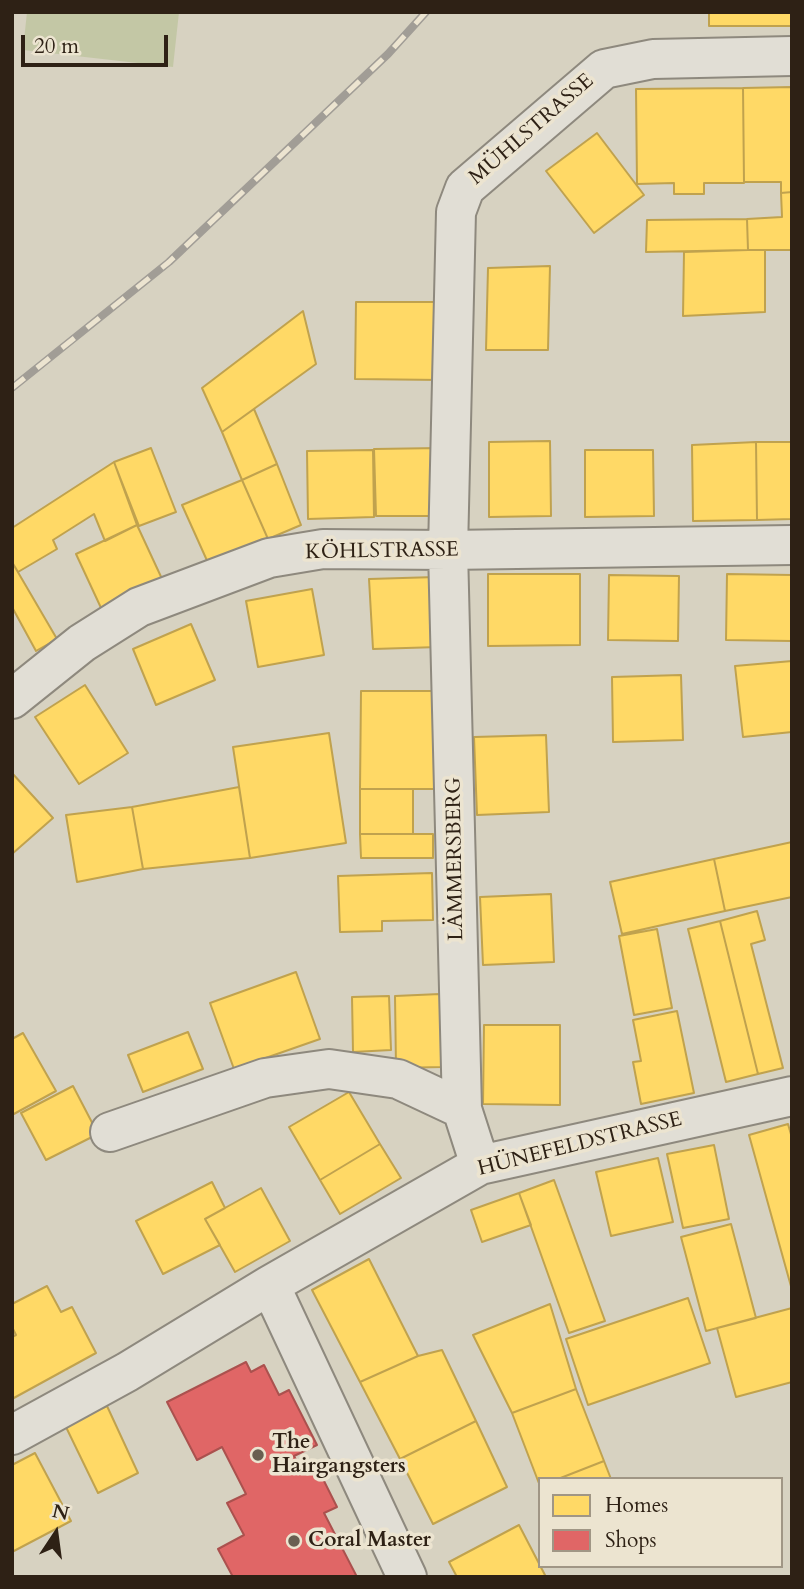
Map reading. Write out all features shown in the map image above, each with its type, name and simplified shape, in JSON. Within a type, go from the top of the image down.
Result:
[{"type":"street","name":"MÜHLSTRASSE","points":[[449,550],[456,212],[465,188],[604,68],[653,59],[792,56]]},
{"type":"street","name":"KÖHLSTRASSE","points":[[12,699],[82,643],[139,607],[269,558],[323,549],[792,545]]},
{"type":"street","name":"LÄMMERSBERG","points":[[449,550],[462,1110],[480,1165]]},
{"type":"street","points":[[110,1132],[265,1078],[329,1069],[398,1079],[462,1110]]},
{"type":"street","name":"HÜNEFELDSTRASSE","points":[[12,1435],[127,1372],[270,1285],[480,1165],[792,1096]]},
{"type":"street","points":[[270,1285],[407,1577]]},
{"type":"green space","points":[[27,12],[179,12],[173,67],[23,50]]},
{"type":"building: Homes","points":[[709,12],[792,12],[792,26],[709,26]]},
{"type":"building: Homes","points":[[792,87],[792,192],[781,193],[781,182],[744,182],[743,88]]},
{"type":"building: Homes","points":[[743,88],[744,183],[704,183],[704,194],[674,194],[674,183],[637,184],[636,89]]},
{"type":"building: Homes","points":[[597,133],[644,195],[594,233],[546,171]]},
{"type":"building: Homes","points":[[792,192],[792,250],[748,250],[747,219],[782,217],[781,193]]},
{"type":"building: Homes","points":[[747,219],[748,250],[646,252],[647,220]]},
{"type":"building: Homes","points":[[765,250],[765,312],[683,316],[684,252]]},
{"type":"building: Homes","points":[[550,266],[548,350],[486,350],[488,268]]},
{"type":"building: Homes","points":[[356,302],[442,302],[441,380],[355,379]]},
{"type":"building: Homes","points":[[303,311],[316,364],[222,432],[202,388]]},
{"type":"building: Homes","points":[[254,409],[277,464],[242,480],[222,432]]},
{"type":"building: Homes","points":[[550,441],[551,516],[489,517],[489,442]]},
{"type":"building: Homes","points":[[756,442],[757,520],[693,521],[692,445]]},
{"type":"building: Homes","points":[[756,442],[792,442],[792,519],[757,520]]},
{"type":"building: Homes","points":[[151,448],[176,512],[139,526],[114,462]]},
{"type":"building: Homes","points":[[440,448],[441,516],[376,516],[374,449]]},
{"type":"building: Homes","points":[[373,450],[374,517],[308,519],[307,451]]},
{"type":"building: Homes","points":[[585,450],[653,450],[654,516],[585,517]]},
{"type":"building: Homes","points":[[114,462],[137,525],[105,541],[94,514],[53,540],[57,549],[18,572],[12,562],[12,528]]},
{"type":"building: Homes","points":[[277,464],[301,525],[268,539],[242,480]]},
{"type":"building: Homes","points":[[242,480],[268,539],[209,565],[182,505]]},
{"type":"building: Homes","points":[[137,525],[163,581],[102,610],[76,554]]},
{"type":"building: Homes","points":[[12,562],[57,639],[36,651],[12,607]]},
{"type":"building: Homes","points":[[488,574],[580,574],[580,645],[488,646]]},
{"type":"building: Homes","points":[[727,574],[792,575],[792,641],[726,640]]},
{"type":"building: Homes","points":[[609,575],[679,576],[678,641],[608,640]]},
{"type":"building: Homes","points":[[436,577],[439,647],[373,649],[369,579]]},
{"type":"building: Homes","points":[[312,589],[324,655],[258,667],[246,601]]},
{"type":"building: Homes","points":[[191,624],[215,680],[156,705],[133,649]]},
{"type":"building: Homes","points":[[792,661],[792,732],[743,737],[735,666]]},
{"type":"building: Homes","points":[[681,675],[683,740],[613,742],[612,677]]},
{"type":"building: Homes","points":[[85,685],[128,753],[79,784],[35,717]]},
{"type":"building: Homes","points":[[361,691],[434,691],[434,789],[360,789]]},
{"type":"building: Homes","points":[[329,733],[346,843],[250,858],[233,747]]},
{"type":"building: Homes","points":[[546,735],[549,812],[477,815],[474,737]]},
{"type":"building: Homes","points":[[12,773],[53,818],[12,854]]},
{"type":"building: Homes","points":[[239,787],[250,858],[143,869],[132,807]]},
{"type":"building: Homes","points":[[360,789],[413,789],[413,834],[360,834]]},
{"type":"building: Homes","points":[[132,807],[143,869],[77,882],[66,815]]},
{"type":"building: Homes","points":[[360,834],[433,834],[433,858],[361,858]]},
{"type":"building: Homes","points":[[792,842],[792,897],[725,911],[714,859]]},
{"type":"building: Homes","points":[[714,859],[725,911],[622,934],[610,882]]},
{"type":"building: Homes","points":[[432,873],[433,920],[382,921],[382,931],[340,932],[338,876]]},
{"type":"building: Homes","points":[[551,894],[554,962],[483,965],[480,897]]},
{"type":"building: Homes","points":[[757,911],[765,940],[751,944],[783,1068],[758,1074],[720,921]]},
{"type":"building: Homes","points":[[720,921],[758,1074],[726,1082],[688,929]]},
{"type":"building: Homes","points":[[657,929],[672,1008],[634,1015],[619,936]]},
{"type":"building: Homes","points":[[296,972],[320,1039],[234,1069],[210,1003]]},
{"type":"building: Homes","points":[[440,994],[442,1067],[396,1068],[395,996]]},
{"type":"building: Homes","points":[[389,996],[391,1050],[353,1052],[352,997]]},
{"type":"building: Homes","points":[[677,1011],[694,1093],[641,1104],[633,1062],[641,1061],[633,1020]]},
{"type":"building: Homes","points":[[484,1025],[560,1025],[560,1105],[483,1104]]},
{"type":"building: Homes","points":[[188,1032],[203,1069],[143,1092],[128,1055]]},
{"type":"building: Homes","points":[[23,1033],[56,1091],[12,1115],[12,1039]]},
{"type":"building: Homes","points":[[73,1086],[98,1134],[46,1160],[21,1113]]},
{"type":"building: Homes","points":[[349,1092],[380,1144],[320,1180],[289,1127]]},
{"type":"building: Homes","points":[[788,1124],[792,1138],[792,1290],[749,1135]]},
{"type":"building: Homes","points":[[380,1144],[401,1178],[340,1214],[320,1180]]},
{"type":"building: Homes","points":[[714,1145],[729,1219],[683,1228],[667,1154]]},
{"type":"building: Homes","points":[[658,1158],[673,1222],[611,1236],[596,1172]]},
{"type":"building: Homes","points":[[554,1180],[605,1321],[569,1333],[519,1193]]},
{"type":"building: Homes","points":[[212,1182],[225,1208],[205,1219],[220,1245],[163,1274],[136,1221]]},
{"type":"building: Homes","points":[[261,1188],[290,1241],[235,1272],[205,1219]]},
{"type":"building: Homes","points":[[519,1193],[531,1225],[482,1242],[471,1210]]},
{"type":"building: Homes","points":[[731,1224],[756,1318],[706,1331],[681,1237]]},
{"type":"building: Homes","points":[[369,1259],[418,1356],[360,1382],[312,1290]]},
{"type":"building: Homes","points":[[47,1286],[61,1312],[72,1307],[96,1353],[12,1399],[12,1337],[16,1335],[12,1327],[12,1304]]},
{"type":"building: Homes","points":[[688,1298],[710,1363],[588,1405],[566,1339]]},
{"type":"building: Homes","points":[[550,1304],[576,1389],[512,1413],[473,1335]]},
{"type":"building: Homes","points":[[792,1308],[792,1382],[736,1397],[717,1328]]},
{"type":"building: Homes","points":[[442,1350],[476,1421],[400,1459],[360,1382],[418,1356]]},
{"type":"building: Homes","points":[[576,1389],[604,1461],[563,1477],[538,1477],[538,1481],[512,1413]]},
{"type":"building: Homes","points":[[107,1406],[138,1473],[98,1493],[65,1425]]},
{"type":"building: Homes","points":[[476,1421],[507,1487],[433,1524],[400,1459]]},
{"type":"building: Homes","points":[[35,1453],[71,1521],[12,1552],[12,1465]]},
{"type":"building: Homes","points":[[604,1461],[610,1477],[563,1477]]},
{"type":"building: Homes","points":[[519,1525],[538,1562],[538,1568],[541,1568],[546,1577],[457,1577],[449,1562]]},
{"type":"building: Shops","points":[[246,1362],[251,1372],[264,1365],[279,1395],[289,1390],[317,1445],[294,1456],[303,1474],[317,1467],[337,1507],[324,1513],[357,1577],[233,1577],[218,1549],[244,1535],[227,1503],[246,1494],[222,1447],[197,1460],[167,1402]]},
{"type":"railway","points":[[12,388],[169,262],[388,54],[426,12]]},
{"type":"place","name":"The Hairgangsters","points":[[258,1455]]},
{"type":"place","name":"Coral Master","points":[[294,1541]]}]
